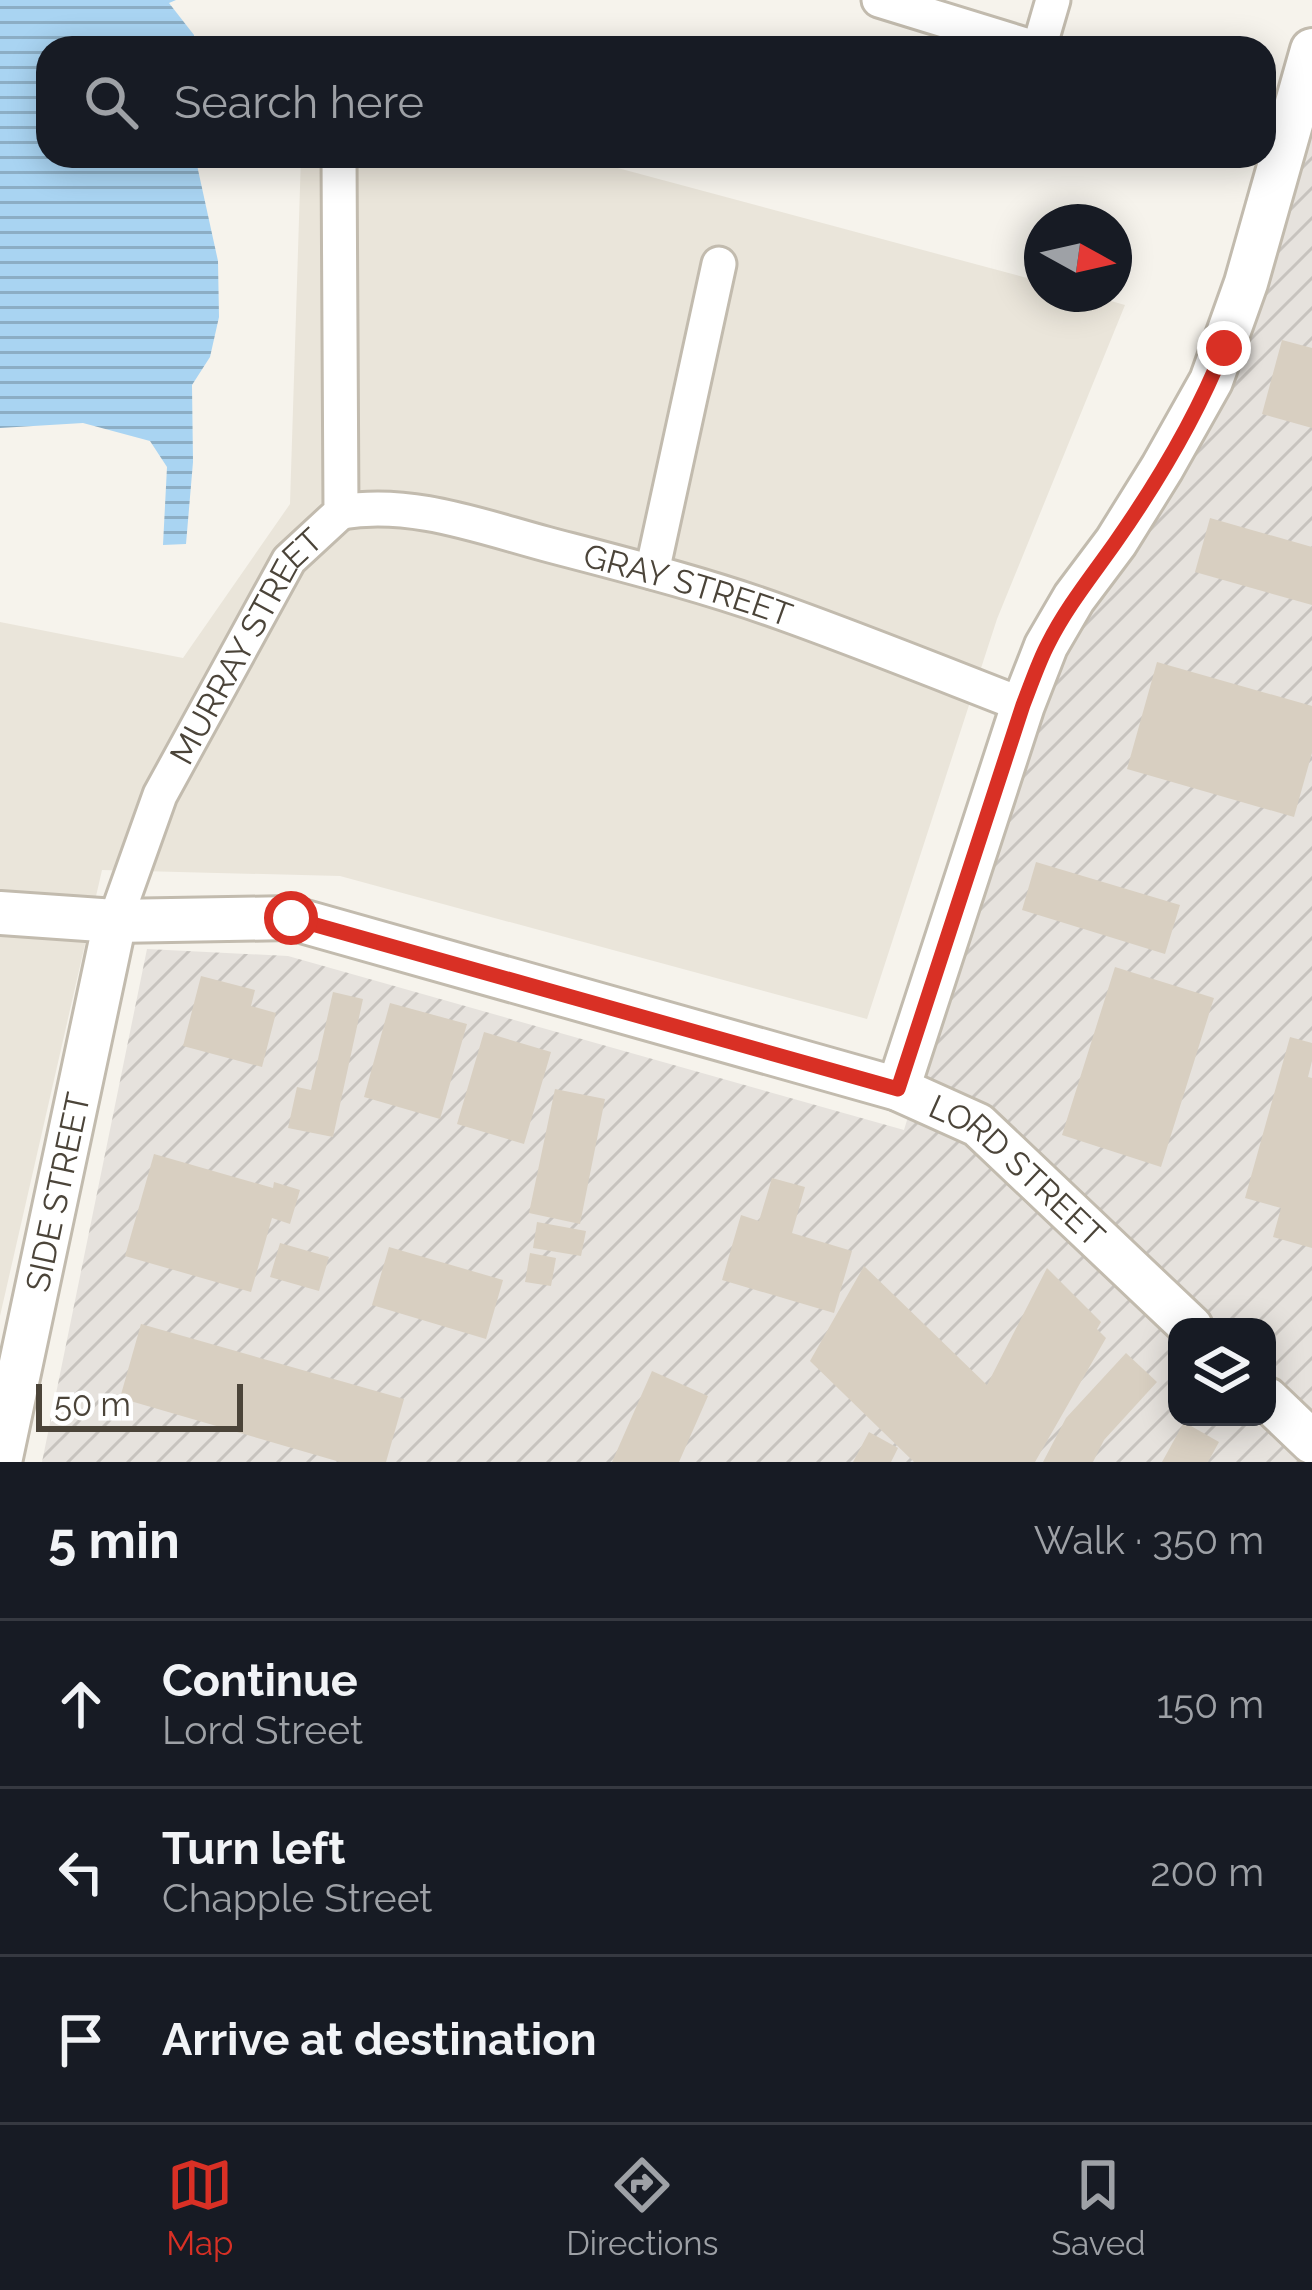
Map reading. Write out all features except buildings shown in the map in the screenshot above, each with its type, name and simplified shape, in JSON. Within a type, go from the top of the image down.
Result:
[{"type":"street","points":[[878,0],[997,36]]},
{"type":"street","points":[[1041,36],[1053,0]]},
{"type":"street","points":[[1278,121],[1312,50]]},
{"type":"street","name":"MURRAY STREET","points":[[115,921],[160,795],[278,579],[289,560],[340,512],[339,168]]},
{"type":"street","points":[[898,1089],[1046,646],[1162,468],[1211,380],[1246,283],[1269,168]]},
{"type":"street","points":[[652,572],[718,264]]},
{"type":"street","name":"GRAY STREET","points":[[340,512],[373,506],[407,510],[652,572],[780,612],[1023,705]]},
{"type":"street","name":"LORD STREET","points":[[0,913],[115,921],[291,918],[898,1089],[978,1125],[1182,1318]]},
{"type":"street","name":"SIDE STREET","points":[[0,1462],[115,921]]},
{"type":"street","points":[[1276,1408],[1312,1442]]},
{"type":"shaded area","points":[[1312,96],[1312,1462],[42,1462],[147,949],[288,956],[904,1130],[1041,679],[1241,344]]},
{"type":"shaded area","points":[[301,168],[618,168],[1024,277],[1024,312],[1122,312],[997,619],[867,1019],[340,876],[102,870],[0,1316],[0,622],[183,658],[290,504]]},
{"type":"water","points":[[0,0],[176,0],[169,3],[194,36],[36,36],[36,168],[198,168],[218,261],[219,317],[210,357],[192,385],[193,462],[186,544],[163,545],[167,467],[150,441],[83,423],[0,428]]},
{"type":"route","points":[[291,918],[898,1089],[1046,646],[1162,468],[1224,348]]}]
